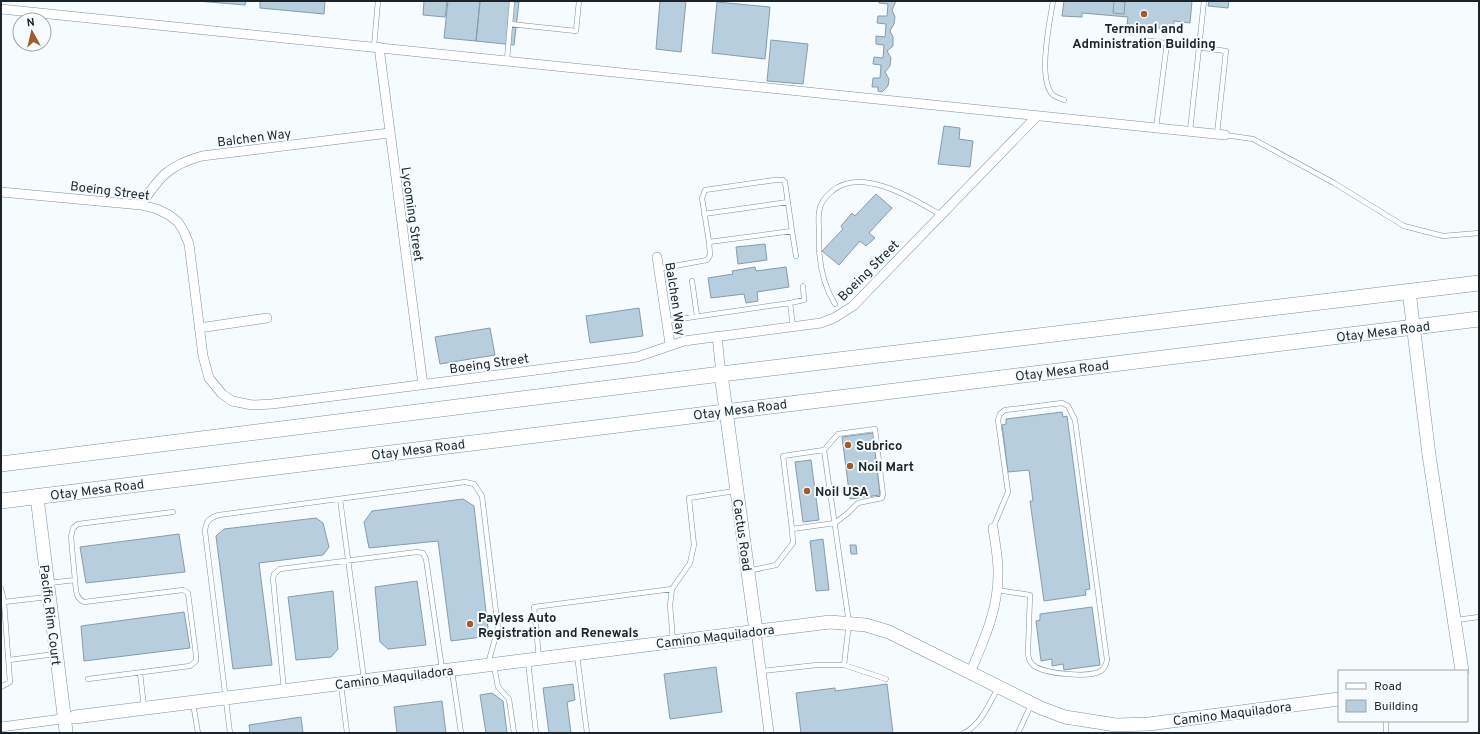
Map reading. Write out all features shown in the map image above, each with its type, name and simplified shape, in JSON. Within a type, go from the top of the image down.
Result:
[{"type":"main road","points":[[1,464],[722,374],[1479,283]]},
{"type":"main road","name":"Otay Mesa Road","points":[[1,501],[1479,319]]},
{"type":"street","points":[[1,9],[377,46],[1221,134]]},
{"type":"street","name":"Lycoming Street","points":[[377,46],[423,385]]},
{"type":"street","name":"Boeing Street","points":[[1,192],[141,205],[157,209],[169,215],[178,222],[189,244],[203,356],[209,378],[222,394],[232,401],[241,403],[272,404],[637,356],[670,344],[717,336],[821,323],[844,313],[853,306],[1037,116]]},
{"type":"street","name":"Balchen Way","points":[[141,205],[157,180],[175,166],[187,160],[202,156],[389,133]]},
{"type":"street","name":"Balchen Way","points":[[657,257],[670,344]]},
{"type":"street","points":[[1409,291],[1429,455],[1462,670]]},
{"type":"street","points":[[199,328],[267,318]]},
{"type":"street","name":"Cactus Road","points":[[717,336],[769,733]]},
{"type":"street","name":"Pacific Rim Court","points":[[36,497],[56,654],[68,725]]},
{"type":"street","points":[[970,672],[989,627],[997,590],[998,572],[993,528]]},
{"type":"street","name":"Camino Maquiladora","points":[[1,727],[68,725],[144,708],[815,623],[849,623],[866,625],[889,632],[1032,703],[1065,717],[1116,729],[1150,726],[1338,699]]},
{"type":"lane","points":[[377,46],[378,1]]},
{"type":"lane","points":[[507,60],[512,1]]},
{"type":"lane","points":[[510,24],[576,31],[579,1]]},
{"type":"lane","points":[[1053,1],[1045,61],[1050,90],[1054,95],[1064,100]]},
{"type":"lane","points":[[1190,131],[1204,1]]},
{"type":"lane","points":[[1143,40],[1226,51],[1221,134],[1253,139],[1334,183],[1404,226],[1443,236],[1479,233]]},
{"type":"lane","points":[[1156,128],[1167,43]]},
{"type":"lane","points":[[658,269],[707,260],[710,255],[702,198],[705,190],[775,180],[783,180],[785,182],[796,256]]},
{"type":"lane","points":[[835,304],[829,294],[821,267],[818,249],[819,211],[824,198],[834,189],[855,182],[868,182],[909,196],[941,215]]},
{"type":"lane","points":[[704,214],[788,202]]},
{"type":"lane","points":[[709,242],[792,231]]},
{"type":"lane","points":[[692,281],[697,316]]},
{"type":"lane","points":[[666,321],[804,300],[803,286]]},
{"type":"lane","points":[[790,303],[793,327]]},
{"type":"lane","points":[[993,528],[1008,492],[998,420],[1000,414],[1005,410],[1062,403],[1068,406],[1075,420],[1107,660],[1106,666],[1102,670],[1091,674],[1062,674],[1033,665],[1029,659],[1028,651],[1030,595],[997,590]]},
{"type":"lane","points":[[748,571],[776,565],[794,543],[792,529],[783,456],[824,450],[838,434],[875,429],[883,494],[882,498],[858,503],[835,523],[792,529]]},
{"type":"lane","points":[[824,450],[849,623],[844,665]]},
{"type":"lane","points":[[230,733],[205,531],[206,523],[210,518],[219,514],[465,482],[474,484],[479,489],[482,496],[498,628],[490,664],[498,686],[509,699],[514,733]]},
{"type":"lane","points":[[673,641],[670,605],[672,589],[690,563],[694,545],[689,498],[737,491]]},
{"type":"lane","points":[[340,499],[365,680]]},
{"type":"lane","points":[[88,679],[190,666],[196,661],[188,593],[183,590],[177,589],[84,602],[80,600],[77,595],[71,537],[73,528],[78,524],[174,512]]},
{"type":"lane","points":[[284,690],[273,579],[274,574],[280,569],[417,552],[423,553],[426,559],[447,670],[461,733]]},
{"type":"lane","points":[[47,583],[75,580]]},
{"type":"lane","points":[[1,588],[4,602],[10,682],[1,687]]},
{"type":"lane","points":[[536,733],[533,659],[534,607],[672,589]]},
{"type":"lane","points":[[4,602],[49,597]]},
{"type":"lane","points":[[1454,620],[1479,617]]},
{"type":"lane","points":[[9,660],[56,654]]},
{"type":"lane","points":[[577,654],[587,733]]},
{"type":"lane","points":[[761,671],[817,665],[844,665],[886,679]]},
{"type":"lane","points":[[140,673],[144,708]]},
{"type":"lane","points":[[340,683],[347,733]]},
{"type":"lane","points":[[964,733],[971,730],[986,711],[998,687]]},
{"type":"lane","points":[[193,702],[198,733]]},
{"type":"lane","points":[[1018,733],[1032,703]]},
{"type":"lane","points":[[1386,722],[1386,733]]},
{"type":"building","points":[[197,1],[246,1],[245,5]]},
{"type":"building","points":[[260,1],[325,1],[324,14],[260,8]]},
{"type":"building","points":[[424,1],[447,1],[445,17],[423,15]]},
{"type":"building","points":[[448,1],[480,1],[476,41],[444,38]]},
{"type":"building","points":[[480,1],[519,2],[514,45],[476,41]]},
{"type":"building","points":[[660,1],[686,1],[681,52],[656,49]]},
{"type":"building","points":[[879,1],[896,1],[892,10],[895,17],[894,24],[890,31],[893,37],[893,46],[887,51],[891,58],[890,66],[885,72],[889,79],[888,86],[882,92],[878,91],[878,87],[872,87],[873,78],[880,78],[881,65],[873,64],[874,57],[883,58],[884,45],[876,44],[876,36],[885,37],[886,24],[877,23],[878,16],[887,16],[888,4],[879,3]]},
{"type":"building","name":"Terminal and Administration Building","points":[[1064,1],[1192,1],[1190,23],[1174,21],[1174,30],[1127,24],[1128,17],[1082,13],[1082,17],[1062,16]]},
{"type":"building","points":[[1114,1],[1125,2],[1124,14],[1113,13]]},
{"type":"building","points":[[1209,1],[1229,1],[1228,8],[1208,6]]},
{"type":"building","points":[[717,2],[770,7],[765,59],[712,53]]},
{"type":"building","points":[[771,40],[808,44],[803,84],[767,81]]},
{"type":"building","points":[[944,126],[960,128],[959,139],[973,141],[970,167],[938,164]]},
{"type":"building","points":[[876,194],[892,208],[869,233],[875,238],[866,246],[860,241],[839,265],[822,251],[843,229],[841,226],[852,213],[855,216]]},
{"type":"building","points":[[765,244],[767,260],[738,264],[736,247]]},
{"type":"building","points":[[755,267],[756,271],[786,267],[789,287],[757,292],[758,301],[746,303],[744,294],[711,298],[708,278],[733,274],[732,271]]},
{"type":"building","points":[[639,308],[643,336],[590,343],[586,316]]},
{"type":"building","points":[[490,328],[495,355],[440,364],[435,337]]},
{"type":"building","points":[[1062,412],[1063,417],[1067,416],[1090,589],[1085,590],[1086,595],[1044,601],[1030,501],[1033,501],[1029,470],[1008,472],[1002,425],[1006,424],[1006,419]]},
{"type":"building","points":[[873,433],[880,495],[850,499],[842,437]]},
{"type":"building","name":"Noil USA","points":[[811,460],[819,520],[803,522],[795,462]]},
{"type":"building","points":[[463,499],[474,506],[488,629],[482,637],[451,641],[438,541],[369,548],[364,522],[372,511]]},
{"type":"building","points":[[316,518],[323,523],[329,547],[323,555],[259,563],[272,665],[233,669],[216,536],[224,529]]},
{"type":"building","points":[[179,534],[185,572],[86,583],[80,547]]},
{"type":"building","points":[[823,539],[829,590],[816,591],[810,541]]},
{"type":"building","points":[[850,545],[856,545],[857,554],[851,554]]},
{"type":"building","points":[[417,581],[426,645],[388,649],[380,642],[375,587]]},
{"type":"building","points":[[333,591],[338,649],[331,657],[296,660],[288,597]]},
{"type":"building","points":[[1092,607],[1100,665],[1064,670],[1063,664],[1052,666],[1052,659],[1041,661],[1036,621],[1040,620],[1040,614]]},
{"type":"building","points":[[184,612],[190,648],[84,661],[81,626]]},
{"type":"building","points":[[716,667],[722,712],[670,719],[664,674]]},
{"type":"building","points":[[573,684],[575,700],[567,702],[571,733],[549,733],[543,688]]},
{"type":"building","points":[[887,684],[893,733],[801,733],[796,693],[835,688],[835,691]]},
{"type":"building","points":[[492,693],[503,701],[507,733],[486,733],[480,695]]},
{"type":"building","points":[[442,701],[446,733],[397,733],[394,707]]},
{"type":"building","points":[[301,717],[303,733],[250,733],[249,725]]},
{"type":"place","name":"Terminal and Administration Building","points":[[1144,14]]},
{"type":"place","name":"Subrico","points":[[848,445]]},
{"type":"place","name":"Noil Mart","points":[[850,466]]},
{"type":"place","name":"Noil USA","points":[[807,491]]},
{"type":"place","name":"Payless Auto Registration and Renewals","points":[[470,624]]}]
